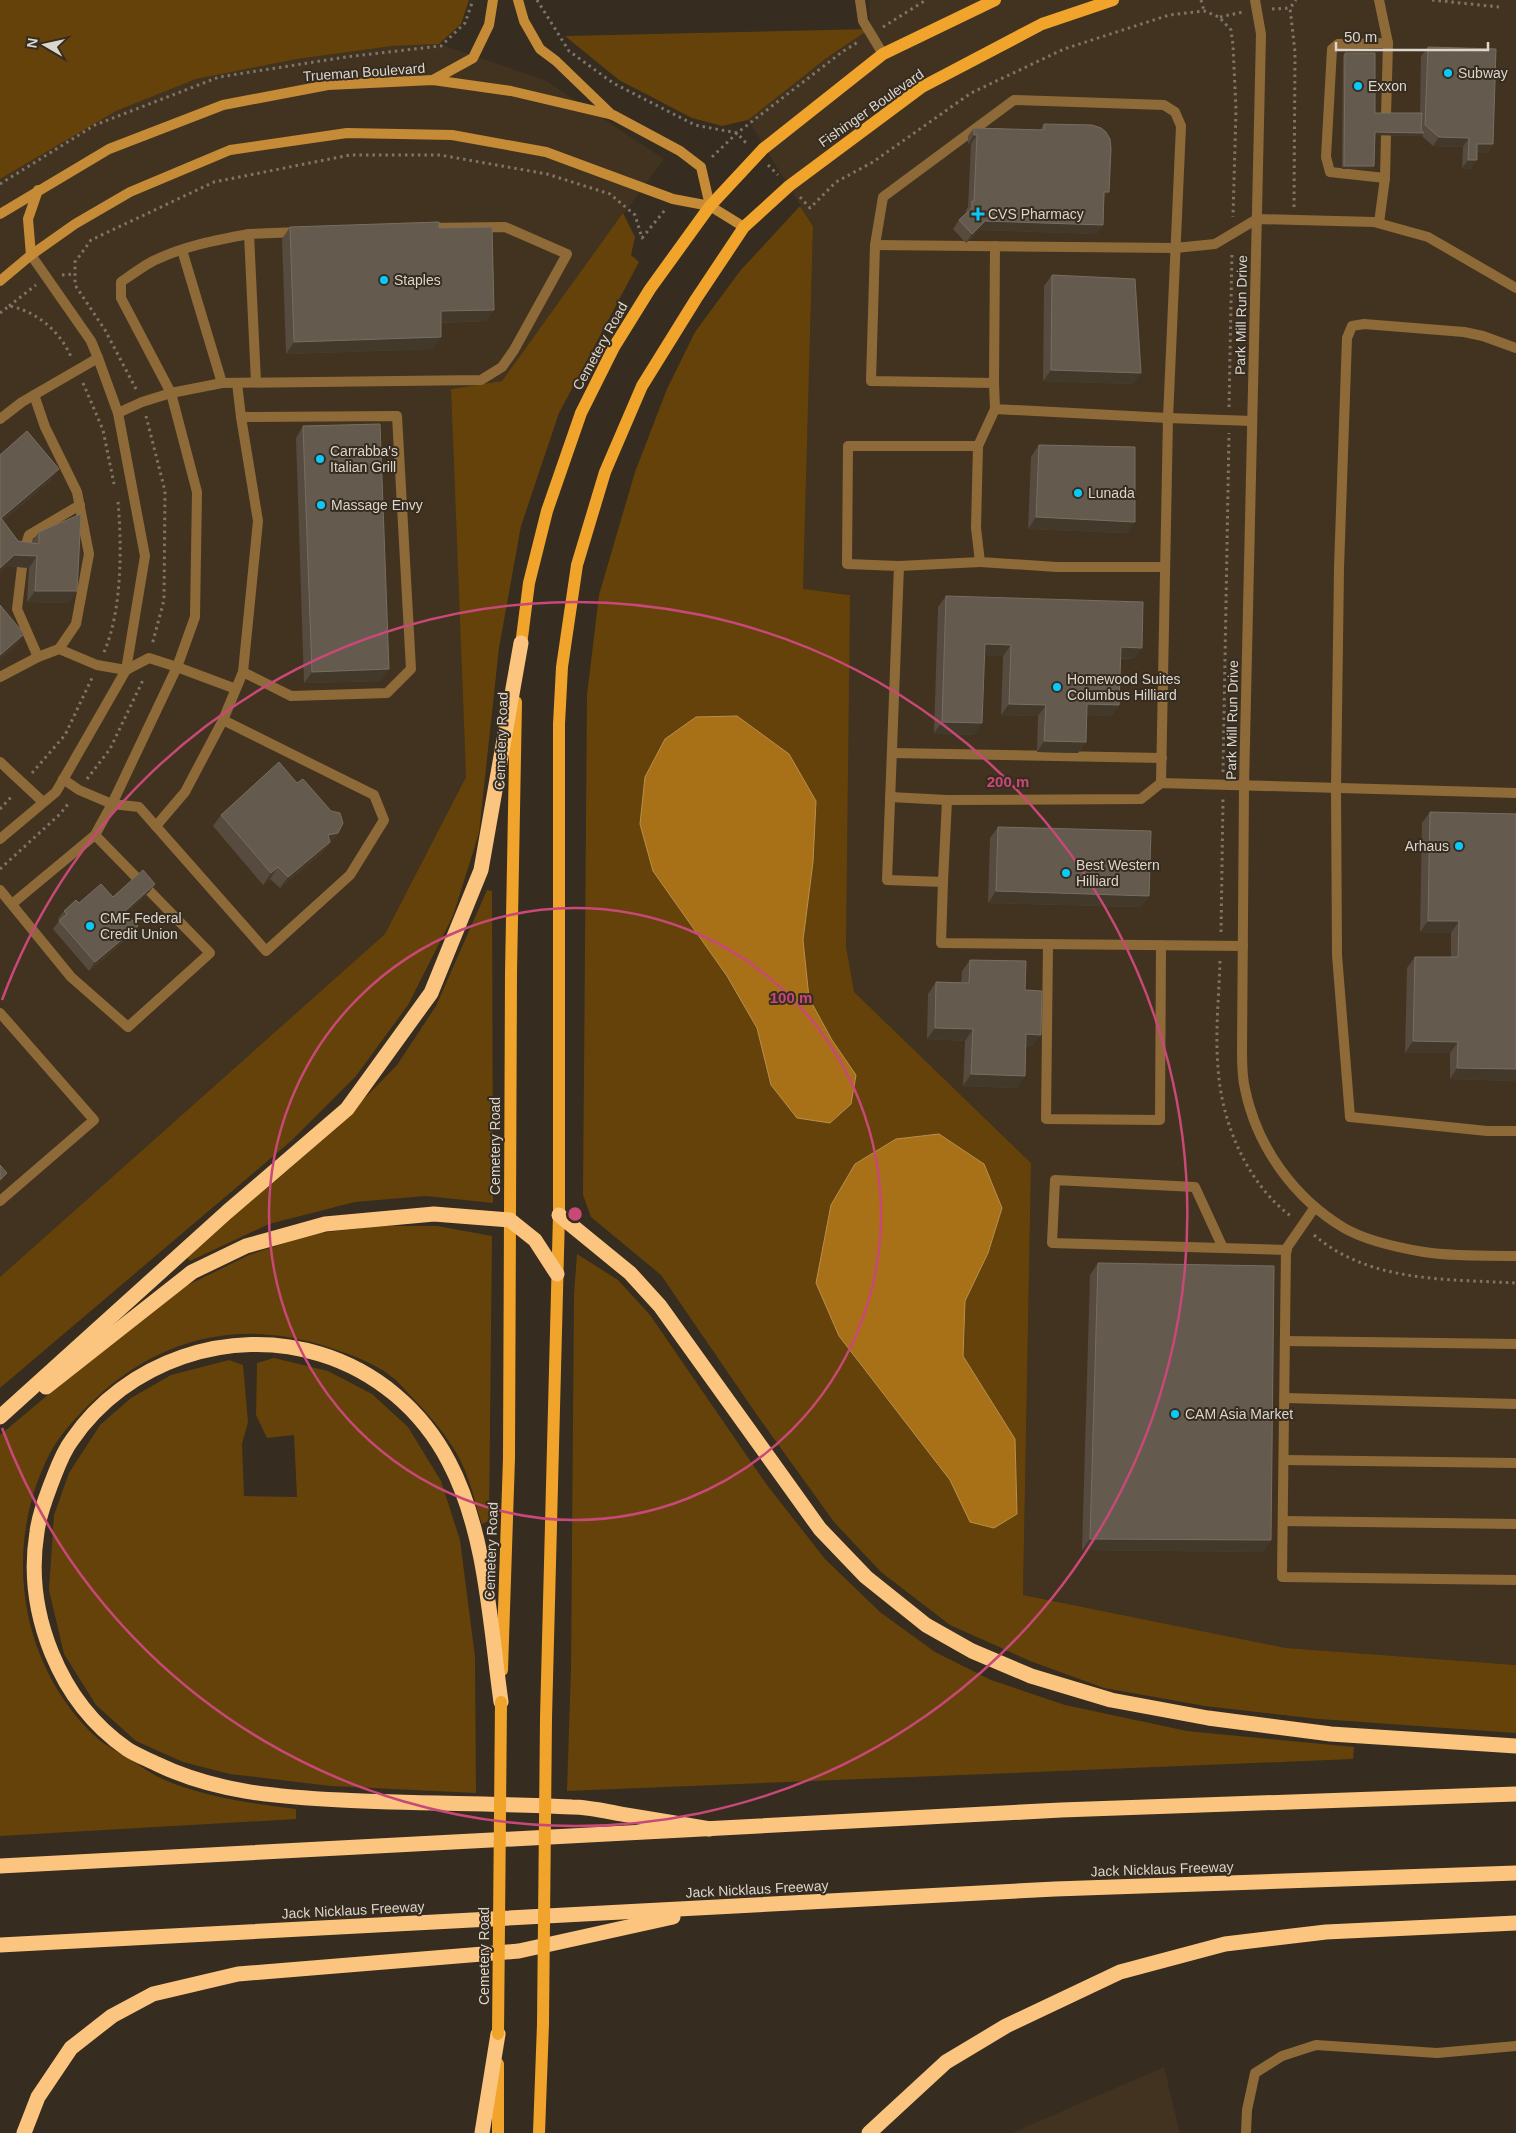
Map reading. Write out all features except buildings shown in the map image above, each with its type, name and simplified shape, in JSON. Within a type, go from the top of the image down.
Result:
[{"type":"highway","points":[[0,1417],[220,1218],[347,1109],[431,993],[481,870],[521,643]]},
{"type":"highway","points":[[0,1424],[192,1272],[246,1246],[325,1224],[434,1214],[510,1220],[535,1240],[558,1274]]},
{"type":"highway","points":[[559,1215],[630,1273],[660,1306],[820,1529],[866,1577],[926,1625],[972,1651],[1031,1676],[1111,1700],[1208,1718],[1331,1734],[1516,1746]]},
{"type":"highway","points":[[501,1702],[480,1552],[466,1501],[450,1463],[429,1429],[403,1400],[371,1377],[330,1357],[287,1345],[262,1344],[217,1347],[156,1367],[138,1378],[101,1407],[72,1440],[60,1461],[38,1526],[34,1550],[40,1622],[57,1666],[83,1708],[127,1748],[184,1776],[248,1793],[281,1797],[390,1802],[576,1807],[710,1829]]},
{"type":"highway","points":[[0,1866],[1061,1810],[1516,1794]]},
{"type":"highway","name":"Jack Nicklaus Freeway","points":[[0,1945],[1055,1889],[1516,1873]]},
{"type":"highway","points":[[24,2133],[38,2097],[71,2048],[112,2016],[153,1994],[238,1974],[519,1951],[715,1907]]},
{"type":"highway","points":[[869,2133],[946,2062],[1006,2026],[1120,1972],[1225,1944],[1326,1932],[1516,1923]]},
{"type":"highway","points":[[482,2133],[498,2034]]},
{"type":"main road","points":[[433,80],[472,58],[489,25],[493,0]]},
{"type":"main road","points":[[518,0],[524,21],[540,49],[556,61],[613,115]]},
{"type":"main road","points":[[710,206],[758,154],[883,54],[995,0]]},
{"type":"main road","name":"Fishinger Boulevard","points":[[744,227],[789,186],[922,87],[1042,24],[1113,0]]},
{"type":"main road","name":"Trueman Boulevard","points":[[0,214],[110,149],[223,105],[328,85],[433,80],[511,91],[613,115],[680,151],[701,167],[710,206]]},
{"type":"main road","points":[[0,281],[75,224],[130,192],[230,150],[347,133],[452,135],[546,152],[673,199],[710,206],[744,227],[686,313],[642,386],[605,472],[577,565],[562,667],[559,724],[559,1215],[546,1718],[543,2024],[539,2133]]},
{"type":"main road","points":[[31,256],[28,219],[38,190]]},
{"type":"main road","name":"Cemetery Road","points":[[498,2133],[501,1702],[509,1458],[515,721],[521,643],[529,583],[546,511],[581,413],[614,347],[650,289],[710,206]]},
{"type":"street","points":[[860,0],[863,21],[883,54]]},
{"type":"street","name":"Park Mill Run Drive","points":[[1255,0],[1261,34],[1244,786],[1242,1051],[1244,1089],[1257,1128],[1273,1160],[1297,1190],[1315,1207],[1345,1228],[1366,1238],[1417,1250],[1446,1254],[1516,1256]]},
{"type":"street","points":[[1379,0],[1388,43],[1386,116]]},
{"type":"street","points":[[1385,178],[1330,172],[1326,157],[1332,49],[1338,44],[1388,43]]},
{"type":"street","points":[[994,383],[871,381],[875,245],[883,197],[1014,100],[1164,105],[1175,112],[1181,126],[1168,418],[1161,783]]},
{"type":"street","points":[[1379,223],[1385,178],[1386,135]]},
{"type":"street","points":[[875,245],[1175,248],[1215,244],[1257,219],[1379,223],[1428,237],[1515,286]]},
{"type":"street","points":[[118,413],[142,402],[171,393],[222,383],[481,380],[502,367],[514,350],[567,254],[505,227],[416,228]]},
{"type":"street","points":[[12,904],[96,834],[177,667],[195,617],[197,492],[171,393],[121,298],[121,282],[152,262],[205,242],[249,234],[308,232]]},
{"type":"street","points":[[249,234],[256,382]]},
{"type":"street","points":[[980,562],[976,528],[978,446],[995,409],[995,246]]},
{"type":"street","points":[[182,250],[222,383]]},
{"type":"street","points":[[0,840],[56,792],[126,670],[145,556],[118,413],[98,358],[91,341],[31,256]]},
{"type":"street","points":[[1516,348],[1483,336],[1464,332],[1364,324],[1352,326],[1347,338],[1339,568],[1336,788],[1337,955],[1350,1117],[1487,1131],[1516,1132]]},
{"type":"street","points":[[0,419],[22,402],[98,358]]},
{"type":"street","points":[[156,826],[185,792],[223,720],[243,672],[258,521],[237,383]]},
{"type":"street","points":[[0,677],[38,657],[59,649],[76,624],[89,554],[77,492],[44,426],[34,395]]},
{"type":"street","points":[[995,409],[1252,421]]},
{"type":"street","points":[[241,416],[397,416],[411,669],[387,693],[291,696],[243,672]]},
{"type":"street","points":[[978,446],[848,446],[847,564],[899,566],[980,562],[1057,566],[1165,566]]},
{"type":"street","points":[[23,554],[29,535],[80,505]]},
{"type":"street","points":[[899,566],[887,880],[943,882]]},
{"type":"street","points":[[22,567],[17,609],[38,657]]},
{"type":"street","points":[[59,649],[98,665],[126,670],[149,658],[236,690]]},
{"type":"street","points":[[63,779],[79,790],[112,804],[139,807],[266,950],[350,875],[384,820],[374,795],[223,720]]},
{"type":"street","points":[[892,753],[1162,758]]},
{"type":"street","points":[[0,762],[43,802]]},
{"type":"street","points":[[890,796],[947,800],[1141,799],[1161,783],[1516,793]]},
{"type":"street","points":[[947,800],[941,943],[1243,946]]},
{"type":"street","points":[[0,890],[71,976],[128,1027],[210,953],[96,834]]},
{"type":"street","points":[[1048,944],[1046,1119],[1160,1120],[1161,945]]},
{"type":"street","points":[[0,1013],[94,1120],[0,1201]]},
{"type":"street","points":[[1223,1248],[1194,1187],[1055,1180],[1052,1243],[1287,1250]]},
{"type":"street","points":[[1315,1207],[1287,1250],[1282,1577],[1516,1580]]},
{"type":"street","points":[[1285,1342],[1516,1344]]},
{"type":"street","points":[[1284,1398],[1516,1404]]},
{"type":"street","points":[[1284,1460],[1516,1463]]},
{"type":"street","points":[[1283,1521],[1516,1524]]},
{"type":"street","points":[[1246,2133],[1247,2110],[1255,2073],[1282,2056],[1316,2045],[1437,2053],[1516,2046]]},
{"type":"path","points":[[537,0],[569,51],[613,83],[695,126],[737,133],[810,208],[836,182],[873,162],[971,93],[1064,49],[1169,15],[1204,11],[1219,17],[1231,30],[1233,45]]},
{"type":"path","points":[[737,133],[842,52],[926,0]]},
{"type":"path","points":[[1201,0],[1204,11]]},
{"type":"path","points":[[1294,220],[1295,52],[1290,8],[1296,0]]},
{"type":"path","points":[[1432,0],[1499,7]]},
{"type":"shaded area","points":[[0,0],[469,0],[461,24],[439,44],[392,46],[297,59],[196,79],[116,111],[0,179]]},
{"type":"shaded area","points":[[869,0],[1516,0],[1516,1665],[1286,1648],[1023,1595],[1031,1163],[854,993],[846,946],[849,594],[803,590],[813,226],[748,120],[828,57],[870,29]]},
{"type":"shaded area","points":[[870,29],[828,57],[748,120],[722,126],[692,118],[619,80],[565,36]]},
{"type":"shaded area","points":[[439,44],[545,80],[664,159],[502,381],[451,389],[466,777],[385,934],[0,1277],[0,179],[116,111],[196,79],[297,59],[392,46]]},
{"type":"shaded area","points":[[800,206],[813,226],[803,589],[850,595],[846,946],[854,992],[1031,1163],[1023,1595],[1286,1648],[1516,1665],[1516,1733],[1319,1719],[1205,1706],[1104,1688],[1030,1661],[950,1625],[881,1572],[834,1522],[757,1415],[661,1275],[591,1217],[583,1195],[587,695],[599,595],[635,472],[667,389],[695,332],[740,271]]},
{"type":"shaded area","points":[[623,213],[635,237],[631,255],[639,262],[559,413],[521,526],[499,648],[479,833],[453,916],[408,1005],[356,1076],[291,1141],[0,1388],[0,1277],[385,934],[466,777],[451,389],[502,381]]},
{"type":"shaded area","points":[[737,716],[789,754],[816,801],[813,862],[803,940],[809,998],[832,1040],[856,1075],[851,1104],[830,1123],[797,1118],[771,1085],[757,1028],[727,976],[653,871],[640,824],[645,777],[665,739],[696,717]]},
{"type":"shaded area","points":[[487,890],[492,891],[493,1203],[426,1196],[355,1202],[269,1224],[190,1261],[186,1256],[358,1105],[397,1065],[436,1006]]},
{"type":"shaded area","points":[[939,1134],[984,1164],[1002,1208],[988,1253],[965,1301],[963,1356],[1015,1439],[1017,1514],[994,1528],[970,1522],[950,1480],[839,1336],[816,1283],[831,1205],[855,1164],[896,1139]]},
{"type":"shaded area","points":[[379,1226],[437,1226],[492,1236],[489,1521],[482,1524],[464,1469],[456,1452],[443,1434],[396,1380],[367,1362],[322,1345],[290,1337],[260,1334],[229,1335],[200,1340],[172,1349],[145,1362],[119,1379],[81,1412],[58,1440],[49,1455],[34,1491],[26,1528],[23,1566],[26,1604],[35,1641],[50,1676],[71,1709],[104,1744],[152,1774],[167,1781],[214,1796],[296,1809],[296,1819],[0,1836],[0,1435],[68,1378],[182,1288],[249,1255],[312,1234]]},
{"type":"shaded area","points":[[577,1254],[618,1280],[650,1315],[767,1485],[825,1559],[880,1612],[935,1652],[991,1680],[1065,1705],[1187,1731],[1354,1747],[1353,1759],[567,1791],[571,1669],[574,1294]]},
{"type":"shaded area","points":[[274,1358],[328,1371],[372,1394],[408,1427],[441,1481],[460,1540],[475,1657],[476,1793],[331,1786],[230,1774],[183,1762],[136,1741],[96,1705],[64,1654],[49,1590],[54,1515],[69,1473],[100,1425],[131,1398],[171,1375],[229,1360],[243,1365],[248,1422],[242,1444],[244,1496],[297,1497],[294,1435],[267,1438],[256,1415],[257,1363]]},
{"type":"shaded area","points":[[1164,2067],[1180,2133],[1012,2133]]},
{"type":"place","name":"Subway","points":[[1448,73]]},
{"type":"place","name":"Exxon","points":[[1358,86]]},
{"type":"place","name":"CVS Pharmacy","points":[[978,214]]},
{"type":"place","name":"Staples","points":[[384,280]]},
{"type":"place","name":"Carrabba's Italian Grill","points":[[320,459]]},
{"type":"place","name":"Lunada","points":[[1078,493]]},
{"type":"place","name":"Massage Envy","points":[[321,505]]},
{"type":"place","name":"Homewood Suites Columbus Hilliard","points":[[1057,687]]},
{"type":"place","name":"Arhaus","points":[[1459,846]]},
{"type":"place","name":"Best Western Hilliard","points":[[1066,873]]},
{"type":"place","name":"CMF Federal Credit Union","points":[[90,926]]},
{"type":"place","name":"CAM Asia Market","points":[[1175,1414]]}]
